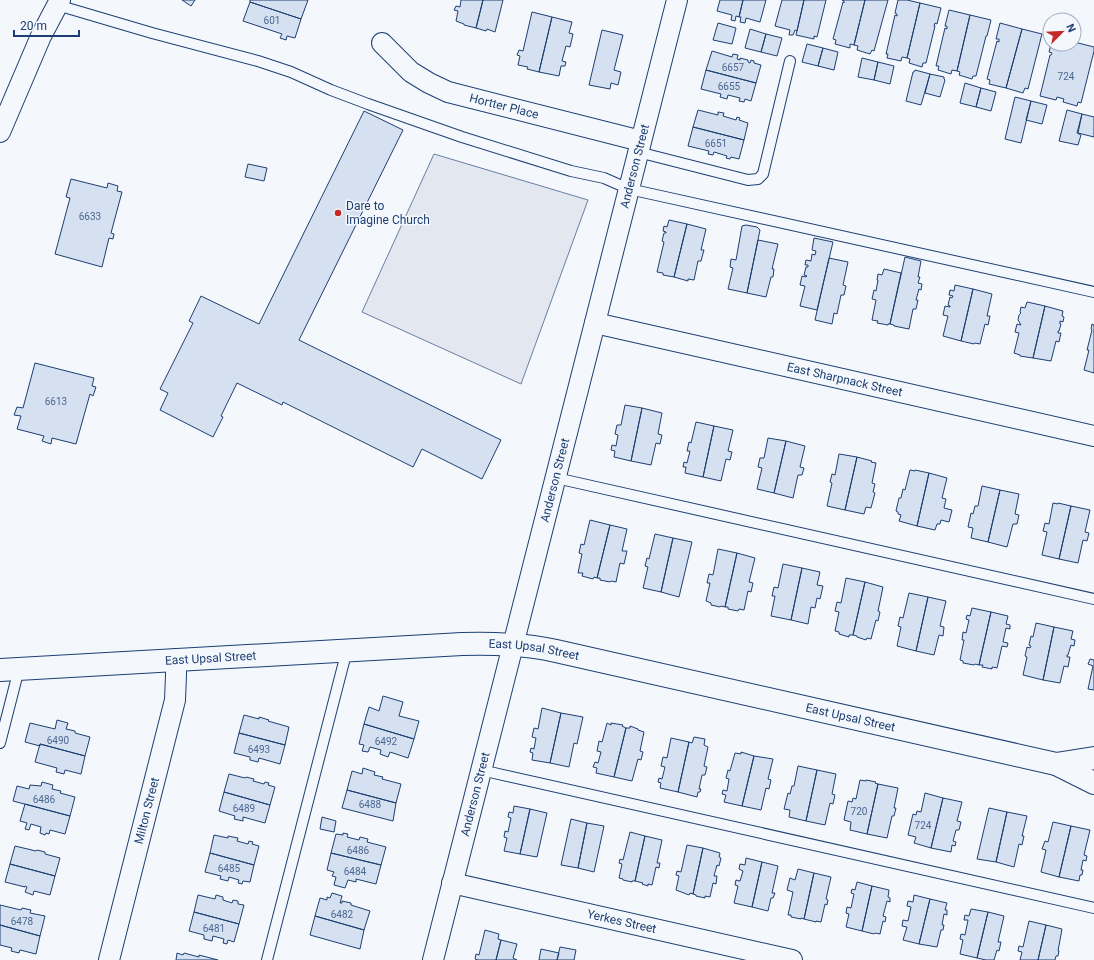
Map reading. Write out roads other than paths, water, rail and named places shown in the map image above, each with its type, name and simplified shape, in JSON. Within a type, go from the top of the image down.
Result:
[{"type":"street","name":"Anderson Street","points":[[433,960],[677,0]]},
{"type":"street","points":[[0,132],[41,36],[58,2]]},
{"type":"street","name":"Hortter Place","points":[[382,43],[411,72],[428,83],[448,92],[640,146]]},
{"type":"street","name":"East Sharpnack Street","points":[[595,323],[1094,436]]},
{"type":"street","name":"East Upsal Street","points":[[9,669],[481,643],[513,644],[538,647],[1056,764],[1094,783]]},
{"type":"street","name":"Milton Street","points":[[109,960],[175,700],[176,659]]},
{"type":"street","name":"East Upsal Street","points":[[1056,764],[1094,758]]},
{"type":"street","name":"Yerkes Street","points":[[452,883],[792,960]]},
{"type":"lane","points":[[58,2],[152,34],[258,60],[368,104],[462,137],[571,172],[604,178],[629,188],[1094,292]]},
{"type":"lane","points":[[640,146],[748,180],[758,179],[763,174],[790,61]]},
{"type":"lane","points":[[556,478],[1094,599]]},
{"type":"lane","points":[[268,960],[347,650]]},
{"type":"lane","points":[[0,743],[9,669]]},
{"type":"lane","points":[[481,770],[1094,908]]},
{"type":"place","name":"Dare to Imagine Church","points":[[338,213]]}]
